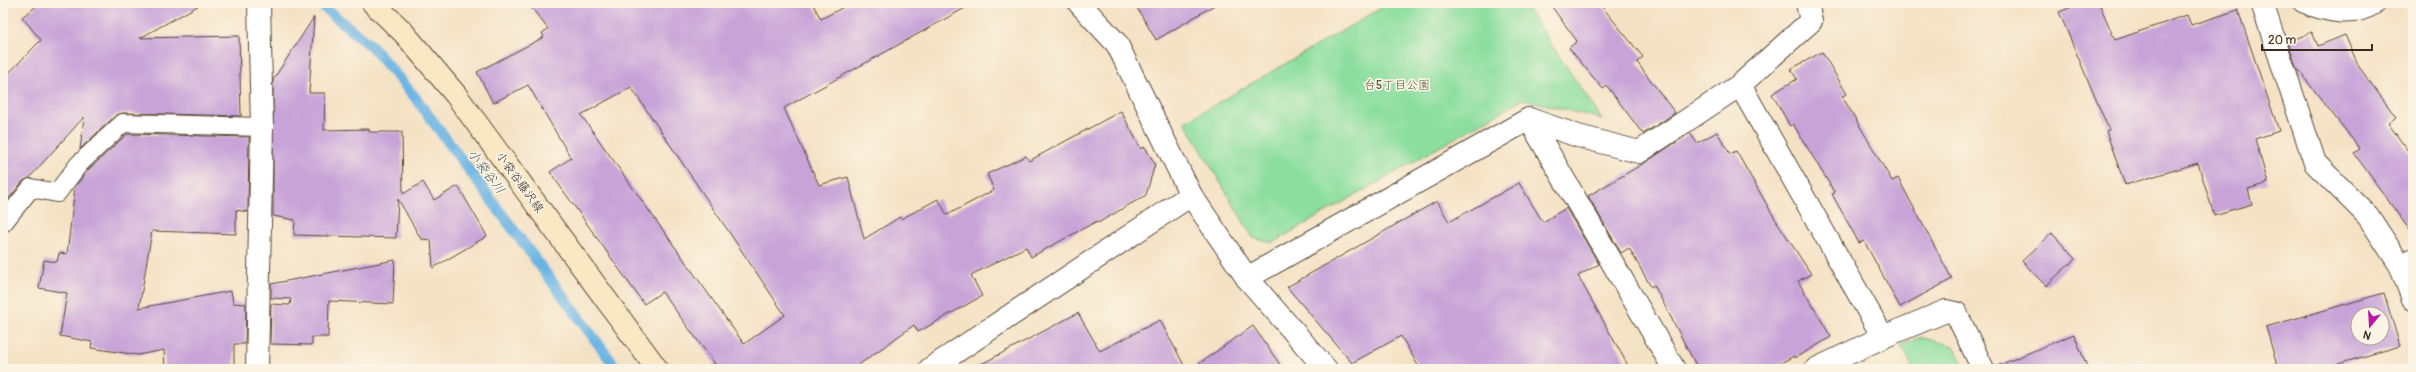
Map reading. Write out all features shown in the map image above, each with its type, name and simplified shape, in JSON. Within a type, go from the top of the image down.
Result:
[{"type":"main road","name":"小袋谷藤沢線","points":[[373,3],[403,32],[456,95],[657,369]]},
{"type":"street","points":[[257,369],[262,127],[259,3]]},
{"type":"street","points":[[1079,3],[1117,44],[1191,195],[1247,278],[1326,369]]},
{"type":"street","points":[[1247,278],[1529,119],[1578,136],[1639,152],[1740,85],[1811,21],[1807,3]]},
{"type":"street","points":[[2262,3],[2315,163],[2368,216],[2407,261],[2413,299]]},
{"type":"street","points":[[1740,85],[1883,337]]},
{"type":"street","points":[[1529,119],[1674,369]]},
{"type":"street","points":[[930,369],[1191,195]]},
{"type":"street","points":[[1816,369],[1883,337],[1946,311],[1956,313],[1983,369]]},
{"type":"lane","points":[[2302,3],[2325,13],[2360,13],[2378,3]]},
{"type":"lane","points":[[3,223],[31,188],[57,193],[79,164],[122,123],[262,127]]},
{"type":"green space","name":"台5丁目公園","points":[[1390,3],[1523,3],[1602,119],[1523,99],[1272,243],[1253,238],[1185,122]]},
{"type":"green space","points":[[1920,337],[1954,346],[1965,369],[1913,369],[1901,346]]},
{"type":"building","points":[[41,3],[203,3],[140,38],[239,36],[241,116],[123,113],[116,115],[80,149],[84,117],[29,178],[23,181],[3,206],[3,79],[41,40],[22,17]]},
{"type":"building","points":[[528,3],[812,3],[821,19],[851,3],[974,3],[784,108],[819,185],[848,177],[864,239],[900,217],[901,219],[938,199],[947,215],[994,190],[987,174],[1026,156],[1029,161],[1121,111],[1141,149],[1145,147],[1155,164],[1146,195],[1098,223],[1097,221],[1031,257],[1026,247],[971,275],[982,296],[918,332],[914,325],[853,369],[707,369],[715,364],[662,292],[644,304],[550,172],[571,158],[528,85],[493,103],[477,72],[544,37],[542,33],[548,29]],"holes":[[[631,87],[785,315],[744,344],[581,115]]]},
{"type":"building","points":[[1134,3],[1218,3],[1156,40]]},
{"type":"building","points":[[1549,3],[1599,3],[1643,57],[1637,62],[1675,113],[1643,134],[1607,86],[1603,89],[1569,48],[1577,41]]},
{"type":"building","points":[[2082,3],[2099,3],[2115,40],[2187,15],[2191,25],[2238,10],[2279,131],[2255,139],[2268,183],[2248,189],[2252,204],[2214,215],[2198,163],[2125,185],[2106,131],[2109,130],[2059,12]]},
{"type":"building","points":[[314,17],[309,93],[325,93],[324,130],[369,129],[369,132],[402,132],[403,194],[423,182],[434,200],[458,186],[487,236],[433,268],[431,240],[421,239],[398,199],[396,238],[294,235],[295,220],[273,216],[273,80]]},
{"type":"building","points":[[2312,32],[2318,46],[2345,35],[2359,67],[2396,117],[2388,123],[2413,158],[2413,235],[2354,153],[2360,149],[2296,67],[2288,42]]},
{"type":"building","points":[[1822,52],[1847,94],[1842,96],[1892,181],[1898,178],[1952,279],[1900,307],[1864,241],[1859,243],[1832,194],[1835,193],[1793,124],[1790,126],[1772,94],[1797,79],[1791,69]]},
{"type":"building","points":[[1717,132],[1730,154],[1736,151],[1774,217],[1811,274],[1798,281],[1831,337],[1795,358],[1794,356],[1769,369],[1698,369],[1654,285],[1651,287],[1629,248],[1621,253],[1588,196],[1646,162],[1690,133],[1697,143]]},
{"type":"building","points":[[127,134],[249,137],[248,212],[236,210],[236,234],[152,231],[139,308],[231,291],[233,303],[246,304],[245,344],[234,344],[234,369],[165,369],[164,350],[138,355],[91,348],[92,342],[60,336],[67,293],[39,288],[44,260],[57,262],[59,253],[67,254],[75,187],[87,171]]},
{"type":"building","points":[[1519,183],[1543,222],[1566,208],[1599,264],[1578,276],[1630,369],[1420,369],[1401,336],[1352,363],[1287,287],[1437,201],[1449,222]]},
{"type":"building","points":[[2052,233],[2075,259],[2046,286],[2022,261]]},
{"type":"building","points":[[395,260],[393,304],[329,301],[328,337],[312,337],[312,345],[270,344],[271,304],[290,305],[291,299],[271,298],[271,284]]},
{"type":"building","points":[[2384,293],[2388,306],[2350,306],[2350,346],[2390,346],[2390,313],[2400,346],[2321,369],[2278,369],[2266,327]]},
{"type":"building","points":[[1078,313],[1100,351],[1160,320],[1186,369],[972,369]]},
{"type":"building","points":[[1253,326],[1283,369],[1191,369]]},
{"type":"building","points":[[2074,334],[2088,369],[1995,369],[1995,367]]},
{"type":"waterway","name":"小袋谷川","points":[[319,3],[372,47],[414,96],[617,369]]}]
